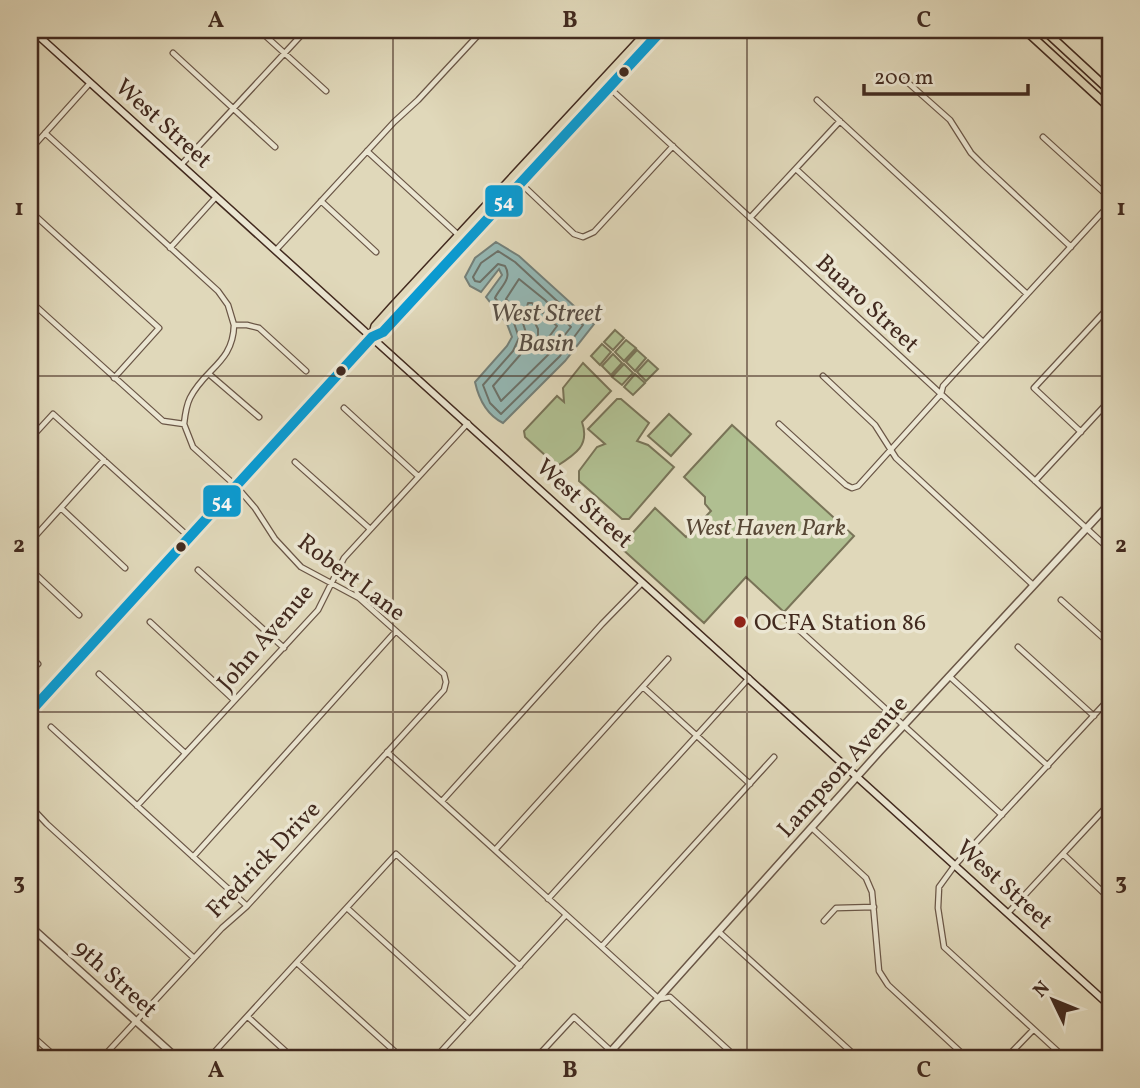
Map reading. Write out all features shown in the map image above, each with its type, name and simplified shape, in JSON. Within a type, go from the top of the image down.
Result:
[{"type":"main road","name":"West Street","points":[[32,30],[1110,1006]]},
{"type":"main road","points":[[372,337],[375,326],[649,30]]},
{"type":"main road","points":[[30,712],[372,337],[383,332],[662,30]]},
{"type":"main road","points":[[1025,30],[1110,108]]},
{"type":"main road","points":[[1044,30],[1110,91]]},
{"type":"main road","points":[[30,47],[39,36]]},
{"type":"main road","points":[[1059,61],[1068,52]]},
{"type":"main road","name":"Lampson Avenue","points":[[605,1058],[904,725],[1110,503]]},
{"type":"main road","name":"9th Street","points":[[30,926],[177,1058]]},
{"type":"street","points":[[39,36],[45,30]]},
{"type":"street","points":[[259,30],[326,92]]},
{"type":"street","points":[[181,165],[306,30]]},
{"type":"street","points":[[371,30],[377,35]]},
{"type":"street","points":[[276,250],[480,31]]},
{"type":"street","points":[[173,53],[275,147]]},
{"type":"street","points":[[905,80],[950,120],[982,165],[1071,247]]},
{"type":"street","name":"Buaro Street","points":[[602,81],[1110,550]]},
{"type":"street","points":[[30,150],[90,82]]},
{"type":"street","points":[[817,100],[1027,294]]},
{"type":"street","points":[[750,218],[840,120]]},
{"type":"street","points":[[30,301],[163,421],[184,424],[190,398],[230,350],[234,337],[231,312],[224,298],[45,133]]},
{"type":"street","points":[[1043,136],[1110,198]]},
{"type":"street","points":[[513,176],[574,234],[582,237],[594,232],[673,146]]},
{"type":"street","points":[[367,151],[466,242]]},
{"type":"street","points":[[796,169],[983,342]]},
{"type":"street","points":[[170,248],[216,197]]},
{"type":"street","points":[[321,201],[376,252]]},
{"type":"street","points":[[779,424],[846,485],[852,488],[858,486],[941,394],[943,386],[1110,204]]},
{"type":"street","points":[[30,211],[159,328],[114,378]]},
{"type":"street","points":[[1081,432],[1034,388],[1110,306]]},
{"type":"street","points":[[234,325],[247,324],[259,328],[306,371]]},
{"type":"street","points":[[209,374],[258,417]]},
{"type":"street","points":[[822,376],[875,425],[891,450],[1033,585]]},
{"type":"street","points":[[1035,481],[1110,400]]},
{"type":"street","points":[[344,408],[418,476]]},
{"type":"street","points":[[30,439],[53,414],[189,537]]},
{"type":"street","name":"John Avenue","points":[[137,806],[318,611],[344,558],[468,423]]},
{"type":"street","name":"Robert Lane","points":[[184,424],[193,447],[236,486],[255,508],[275,539],[301,566],[359,598],[444,674],[446,682]]},
{"type":"street","points":[[30,542],[104,460]]},
{"type":"street","points":[[295,461],[369,528]]},
{"type":"street","points":[[61,508],[125,568]]},
{"type":"street","points":[[30,569],[79,615]]},
{"type":"street","points":[[198,570],[284,648]]},
{"type":"street","points":[[442,801],[643,582]]},
{"type":"street","points":[[1061,600],[1110,644]]},
{"type":"street","points":[[787,619],[1002,814]]},
{"type":"street","points":[[150,622],[234,700]]},
{"type":"street","points":[[193,857],[396,631]]},
{"type":"street","points":[[1018,647],[1094,716]]},
{"type":"street","points":[[30,656],[38,664]]},
{"type":"street","points":[[495,850],[668,659]]},
{"type":"street","points":[[99,674],[185,753]]},
{"type":"street","points":[[949,676],[1048,766]]},
{"type":"street","points":[[548,899],[749,678]]},
{"type":"street","name":"Fredrick Drive","points":[[102,1058],[222,928],[247,906],[444,690],[446,682]]},
{"type":"street","points":[[643,687],[695,737],[750,784]]},
{"type":"street","points":[[1065,1058],[944,947],[938,908],[939,887],[955,865],[1110,698]]},
{"type":"street","points":[[51,727],[247,906]]},
{"type":"street","points":[[387,752],[659,999],[670,997],[737,1058]]},
{"type":"street","points":[[602,946],[774,757]]},
{"type":"street","points":[[1008,913],[1110,803]]},
{"type":"street","points":[[30,806],[194,958]]},
{"type":"street","points":[[812,828],[866,877],[872,892],[879,971],[888,985],[968,1058]]},
{"type":"street","points":[[209,1058],[396,854],[520,966]]},
{"type":"street","points":[[1063,854],[1110,899]]},
{"type":"street","points":[[824,921],[836,908],[874,907]]},
{"type":"street","points":[[346,908],[470,1020]]},
{"type":"street","points":[[435,1058],[566,915]]},
{"type":"street","points":[[719,932],[858,1058]]},
{"type":"street","points":[[297,963],[402,1058]]},
{"type":"street","points":[[248,1017],[293,1058]]},
{"type":"street","points":[[536,1058],[574,1017],[611,1051]]},
{"type":"street","points":[[1006,1058],[1033,1030]]},
{"type":"street","points":[[30,1034],[57,1058]]},
{"type":"green space","points":[[615,330],[624,338],[613,350],[604,342]]},
{"type":"green space","points":[[626,340],[636,348],[624,361],[615,352]]},
{"type":"green space","points":[[602,344],[611,352],[600,365],[591,356]]},
{"type":"green space","points":[[637,350],[646,358],[635,371],[626,362]]},
{"type":"green space","points":[[613,354],[622,363],[611,375],[602,366]]},
{"type":"green space","points":[[648,360],[658,369],[646,381],[637,372]]},
{"type":"green space","points":[[583,363],[611,391],[582,422],[584,437],[580,448],[557,466],[525,437],[524,431],[557,396],[564,402],[563,388]]},
{"type":"green space","points":[[624,364],[633,373],[622,385],[612,377]]},
{"type":"green space","points":[[635,374],[645,383],[633,395],[624,387]]},
{"type":"green space","points":[[617,399],[621,399],[649,423],[637,441],[648,445],[674,467],[629,519],[622,519],[579,481],[579,471],[597,447],[605,444],[588,429]]},
{"type":"green space","points":[[669,414],[691,434],[671,456],[648,436]]},
{"type":"green space","name":"West Haven Park","points":[[732,425],[854,536],[784,612],[746,577],[704,623],[620,547],[655,508],[686,537],[711,511],[705,504],[705,497],[684,477]]},
{"type":"water","name":"West Street Basin","points":[[496,242],[519,256],[594,324],[565,361],[503,423],[492,416],[484,406],[475,382],[512,337],[507,324],[486,297],[502,275],[499,269],[481,292],[470,286],[465,277],[475,258]]},
{"type":"transit line","name":"54","points":[[30,712],[372,337],[383,332],[662,30]]},
{"type":"place","name":"OCFA Station 86","points":[[740,622]]}]
